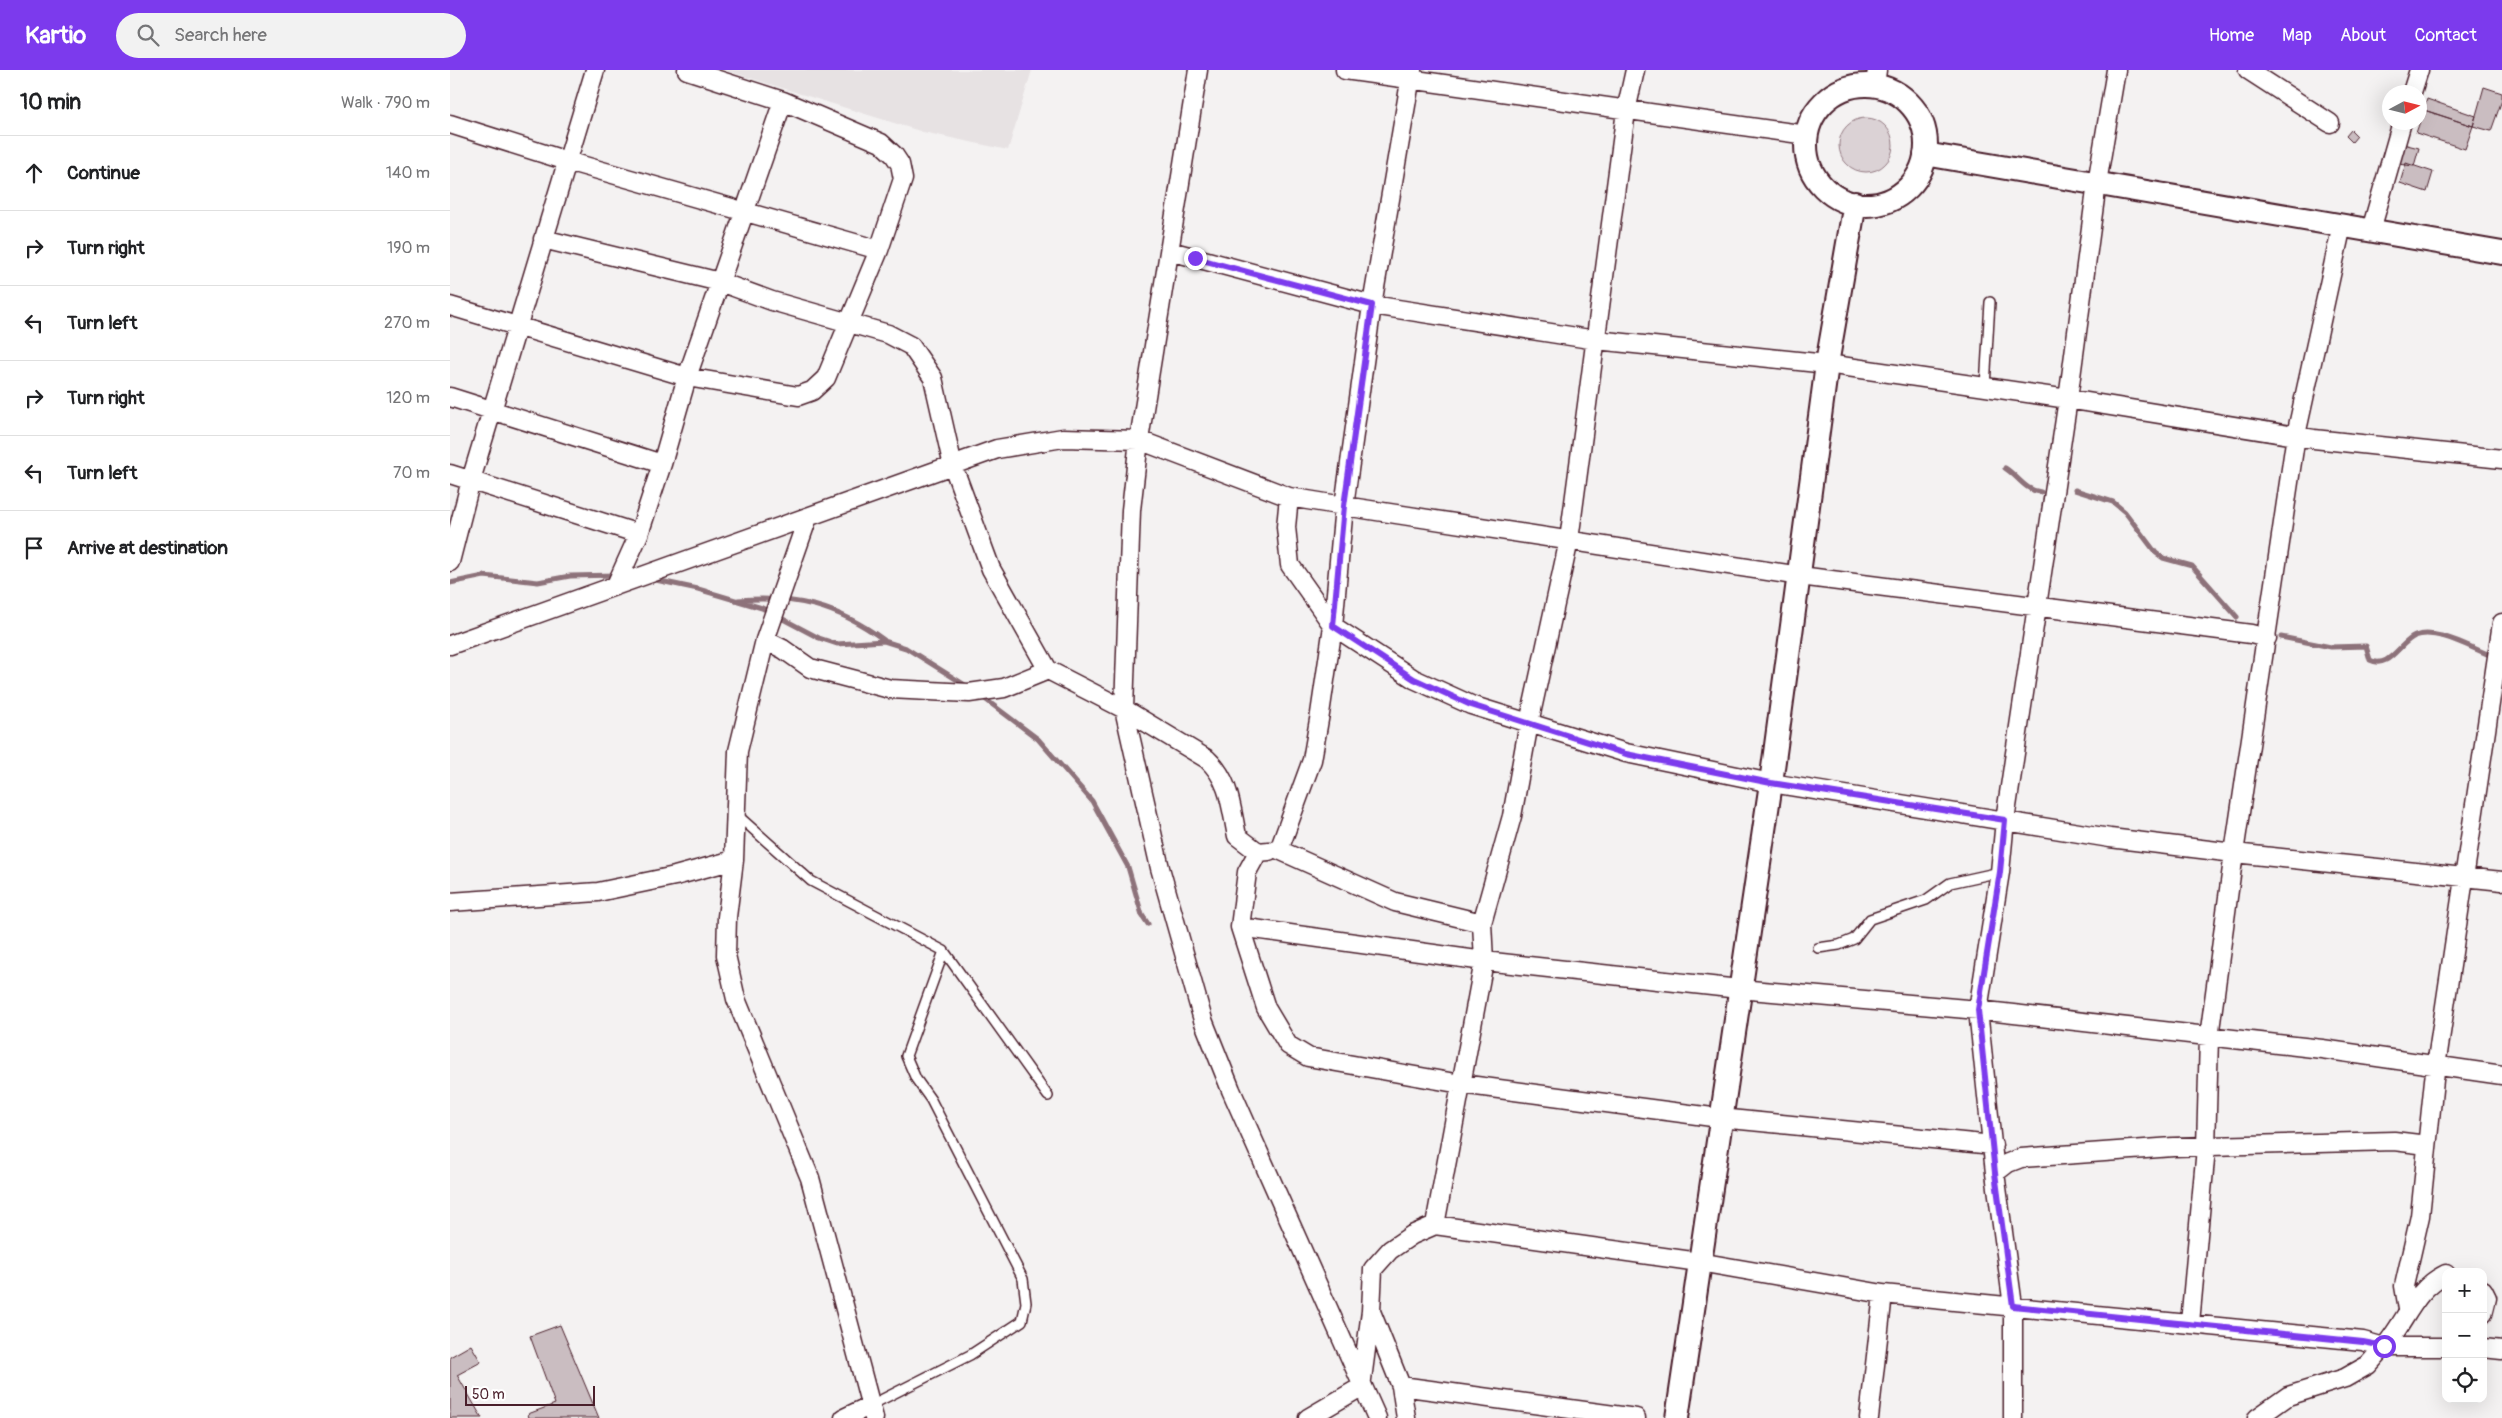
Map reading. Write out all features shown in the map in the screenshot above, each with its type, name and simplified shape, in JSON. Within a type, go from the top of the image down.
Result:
[{"type":"street","points":[[450,562],[471,480],[516,327],[595,70]]},
{"type":"street","points":[[450,306],[687,377],[798,396],[812,391],[826,378],[879,250],[903,179],[900,164],[894,155],[881,143],[783,101],[687,70]]},
{"type":"street","points":[[1198,70],[1139,440],[1131,510],[1124,709],[1160,868],[1203,1020],[1376,1418]]},
{"type":"street","points":[[1345,70],[1411,75],[1626,111],[1806,135]]},
{"type":"street","points":[[1435,1225],[1484,961],[1482,923],[1512,816],[1529,723],[1569,540],[1626,111],[1635,70]]},
{"type":"street","points":[[2012,1418],[2013,1306],[1995,1173],[1978,1010],[2000,872],[2005,820],[2068,399],[2097,183],[2116,70]]},
{"type":"street","points":[[2248,70],[2330,123]]},
{"type":"street","points":[[2415,85],[2420,70]]},
{"type":"street","points":[[1279,850],[1312,760],[1333,626],[1344,506],[1372,305],[1411,75]]},
{"type":"street","points":[[1876,78],[1908,102],[1920,117],[1925,135],[1925,154],[1919,172],[1908,188],[1893,199],[1875,205],[1839,199],[1823,187],[1812,172],[1806,154],[1806,135],[1812,117],[1831,96],[1839,91],[1876,78]]},
{"type":"street","points":[[616,585],[639,534],[662,464],[687,377],[783,101]]},
{"type":"street","points":[[450,124],[567,161],[879,250]]},
{"type":"street","points":[[2371,230],[2400,130]]},
{"type":"street","points":[[1925,154],[2502,253]]},
{"type":"street","points":[[1677,1418],[1771,783],[1800,576],[1826,364],[1855,203]]},
{"type":"street","points":[[2190,1324],[2206,1148],[2209,1037],[2234,853],[2296,435],[2342,225]]},
{"type":"street","points":[[543,239],[720,282],[772,301],[888,334],[911,346],[933,378],[953,466],[991,569],[1048,670],[1124,709],[1200,754],[1219,770],[1226,784],[1237,836],[1258,852],[1279,850],[1395,902],[1482,923]]},
{"type":"street","points":[[1170,251],[1372,305],[1596,340],[1826,364],[2068,399],[2296,435],[2314,440],[2502,459]]},
{"type":"street","points":[[450,397],[662,464]]},
{"type":"street","points":[[450,644],[998,449],[1063,438],[1139,440],[1289,497],[1800,576],[2267,638]]},
{"type":"street","points":[[450,474],[639,534]]},
{"type":"street","points":[[1289,497],[1286,527],[1290,565],[1333,626],[1414,679],[1471,705],[1626,754],[1771,783],[2110,838],[2234,853],[2502,880]]},
{"type":"street","points":[[808,517],[765,640],[738,752],[734,813],[734,860],[727,917],[726,955],[736,1000],[810,1178],[873,1412],[844,1418]]},
{"type":"street","points":[[2408,1309],[2404,1286],[2420,1216],[2426,1145],[2437,1065],[2502,623]]},
{"type":"street","points":[[765,640],[784,649],[810,668],[890,689],[969,693],[1004,688],[1048,670]]},
{"type":"street","points":[[1258,852],[1247,872],[1240,927],[1266,1008],[1288,1045],[1308,1057],[1461,1084],[1720,1118],[1993,1148],[2021,1158]]},
{"type":"street","points":[[450,902],[598,892],[675,876],[734,860]]},
{"type":"street","points":[[1240,927],[1484,961],[1740,989],[1978,1010],[2322,1048],[2502,1075]]},
{"type":"street","points":[[1995,1173],[2008,1163],[2021,1158],[2173,1147],[2206,1148],[2394,1141],[2426,1145]]},
{"type":"street","points":[[1361,1387],[1371,1311],[1373,1269],[1390,1250],[1412,1235],[1435,1225],[1699,1262],[1883,1294],[2190,1324],[2363,1342],[2384,1346],[2442,1347]]},
{"type":"street","points":[[2257,1418],[2288,1396],[2345,1378],[2368,1365],[2397,1332],[2408,1309],[2432,1280],[2442,1276]]},
{"type":"street","points":[[1869,1418],[1883,1294]]},
{"type":"street","points":[[1371,1311],[1401,1386],[1406,1418]]},
{"type":"street","points":[[2487,1348],[2502,1350]]},
{"type":"street","points":[[1401,1386],[1636,1418]]},
{"type":"street","points":[[1308,1418],[1361,1387]]},
{"type":"lane","points":[[1985,387],[1990,302]]},
{"type":"lane","points":[[734,813],[811,881],[944,951],[1048,1096]]},
{"type":"lane","points":[[1818,948],[1854,939],[1870,919],[1926,900],[1950,883],[2000,872]]},
{"type":"lane","points":[[873,1412],[970,1355],[1022,1321],[1026,1303],[1022,1279],[931,1100],[916,1080],[906,1056],[944,951]]},
{"type":"shaded area","points":[[724,70],[1032,70],[1008,150],[923,132]]},
{"type":"shaded area","points":[[1866,118],[1876,120],[1885,126],[1891,135],[1893,145],[1891,155],[1885,164],[1876,170],[1866,172],[1856,170],[1847,164],[1841,155],[1839,145],[1841,135],[1847,126],[1856,120]]},
{"type":"building","points":[[2484,87],[2502,93],[2502,100],[2491,131],[2473,126]]},
{"type":"building","points":[[2427,99],[2476,116],[2473,126],[2427,111]]},
{"type":"building","points":[[2427,111],[2473,126],[2465,149],[2416,133],[2417,130],[2427,130]]},
{"type":"building","points":[[2351,130],[2357,136],[2352,142],[2346,136]]},
{"type":"building","points":[[2403,144],[2419,148],[2414,166],[2397,164]]},
{"type":"building","points":[[2406,163],[2433,172],[2427,192],[2400,183]]},
{"type":"building","points":[[560,1325],[599,1418],[529,1418],[528,1414],[555,1404],[530,1336]]},
{"type":"building","points":[[471,1345],[481,1362],[457,1375],[482,1418],[450,1418],[450,1357]]},
{"type":"waterway","points":[[2005,468],[2030,489],[2041,492]]},
{"type":"waterway","points":[[2075,490],[2113,502],[2125,512],[2156,553],[2163,558],[2192,566],[2237,617]]},
{"type":"waterway","points":[[450,583],[484,576],[538,582],[570,576],[617,575]]},
{"type":"waterway","points":[[651,579],[698,589],[762,608],[819,638],[837,644],[884,641],[906,648],[970,688]]},
{"type":"waterway","points":[[738,600],[778,599],[815,605],[850,619],[884,640]]},
{"type":"waterway","points":[[2281,637],[2331,647],[2366,646],[2370,660],[2377,662],[2388,659],[2409,639],[2415,636],[2434,634],[2455,640],[2495,657]]},
{"type":"waterway","points":[[981,696],[1038,739],[1092,801],[1128,867],[1142,915],[1148,924]]},
{"type":"route","points":[[1195,258],[1372,305],[1344,506],[1333,626],[1414,679],[1471,705],[1626,754],[1771,783],[2005,820],[2000,872],[1978,1010],[1995,1173],[2013,1306],[2363,1342],[2384,1346]]}]
